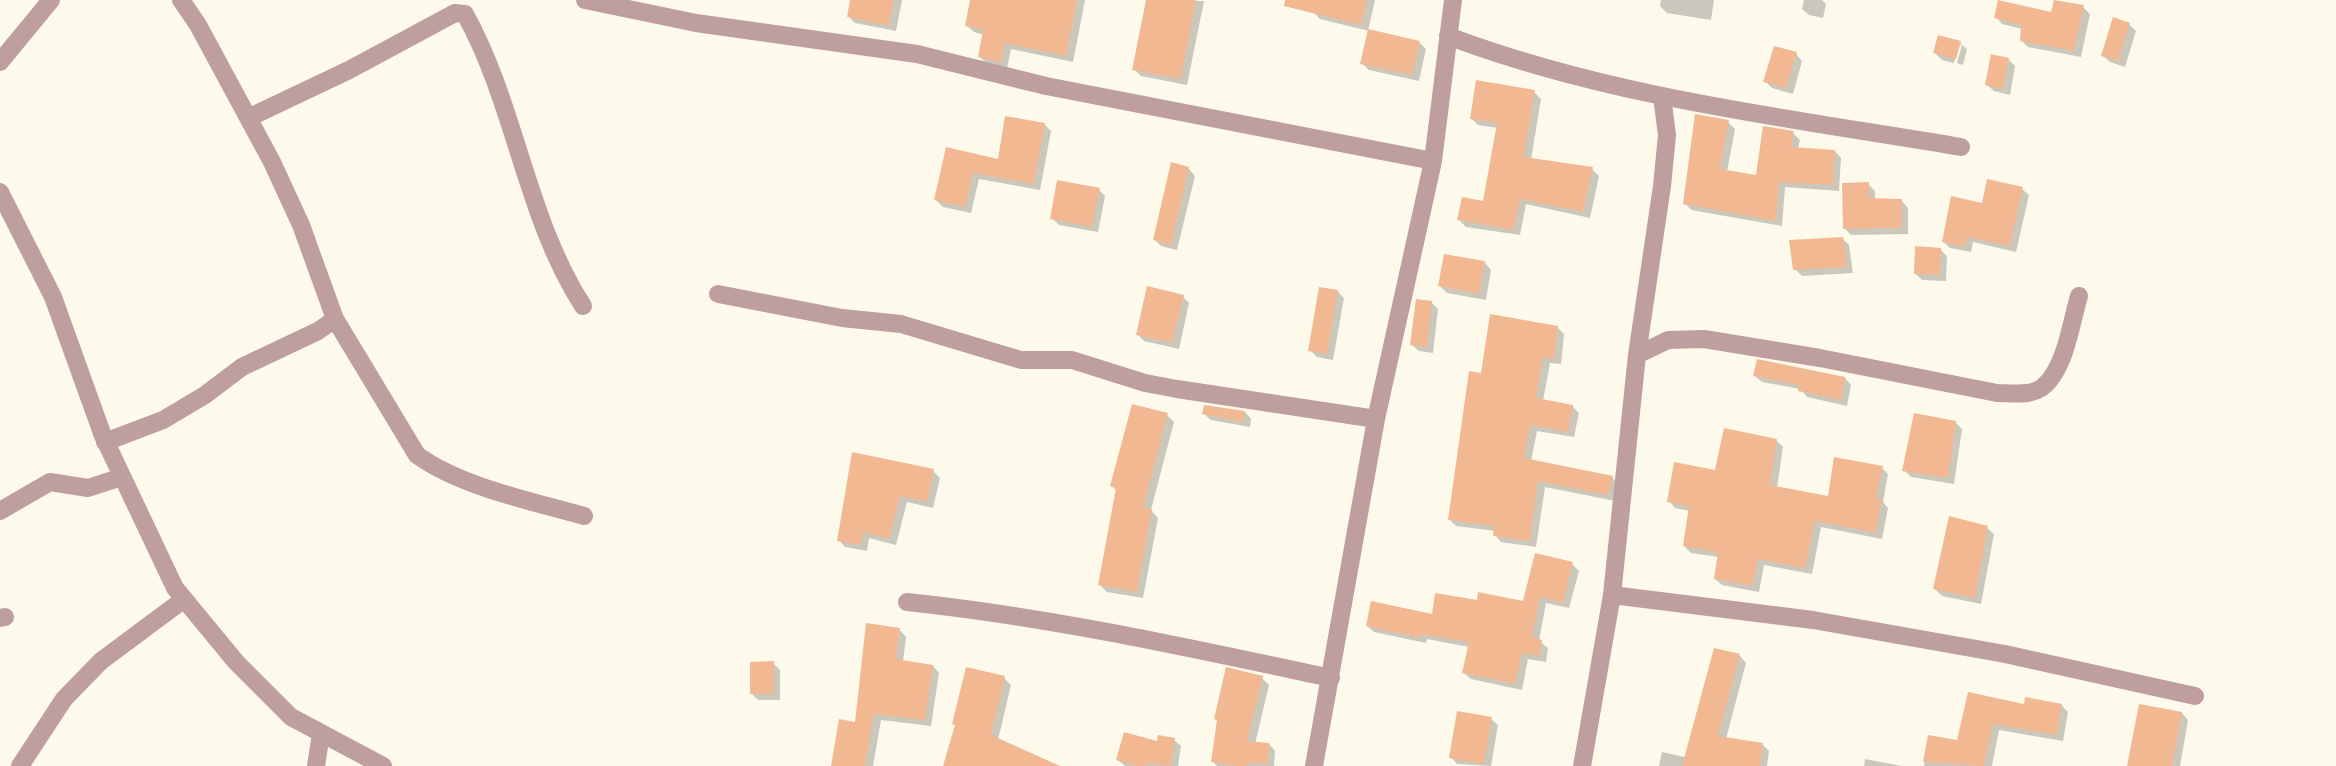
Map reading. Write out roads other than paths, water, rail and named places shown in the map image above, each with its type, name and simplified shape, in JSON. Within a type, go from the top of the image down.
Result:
[{"type":"street","points":[[0,62],[51,0]]},
{"type":"street","points":[[181,0],[198,25],[248,118],[301,225],[335,319],[417,455],[430,464],[504,493],[584,516]]},
{"type":"street","points":[[585,0],[696,23],[917,54],[1045,86],[1433,161]]},
{"type":"street","points":[[1314,766],[1376,419],[1433,161],[1453,0]]},
{"type":"street","points":[[248,118],[349,70],[455,13],[465,14],[478,38],[500,94],[552,245],[568,283],[583,306]]},
{"type":"street","points":[[1448,36],[1486,50],[1662,96],[1962,147]]},
{"type":"street","points":[[1582,766],[1612,595],[1637,355],[1667,135],[1662,96]]},
{"type":"street","points":[[0,192],[53,297],[105,442],[183,600],[236,662],[291,717],[383,766]]},
{"type":"street","points":[[718,293],[842,318],[901,324],[1021,360],[1072,360],[1167,387],[1376,419]]},
{"type":"street","points":[[1637,355],[1668,340],[1704,339],[1997,393],[2025,394],[2045,386],[2059,361],[2079,296]]},
{"type":"street","points":[[105,442],[163,420],[205,395],[242,368],[335,319]]},
{"type":"street","points":[[1642,322],[1668,340]]},
{"type":"street","points":[[0,511],[50,482],[88,488],[122,477]]},
{"type":"street","points":[[1612,595],[1813,620],[2005,654],[2195,696]]},
{"type":"street","points":[[20,766],[64,699],[101,661],[183,600]]},
{"type":"street","points":[[907,602],[988,610],[1133,635],[1331,678]]},
{"type":"street","points":[[316,766],[321,734]]}]
